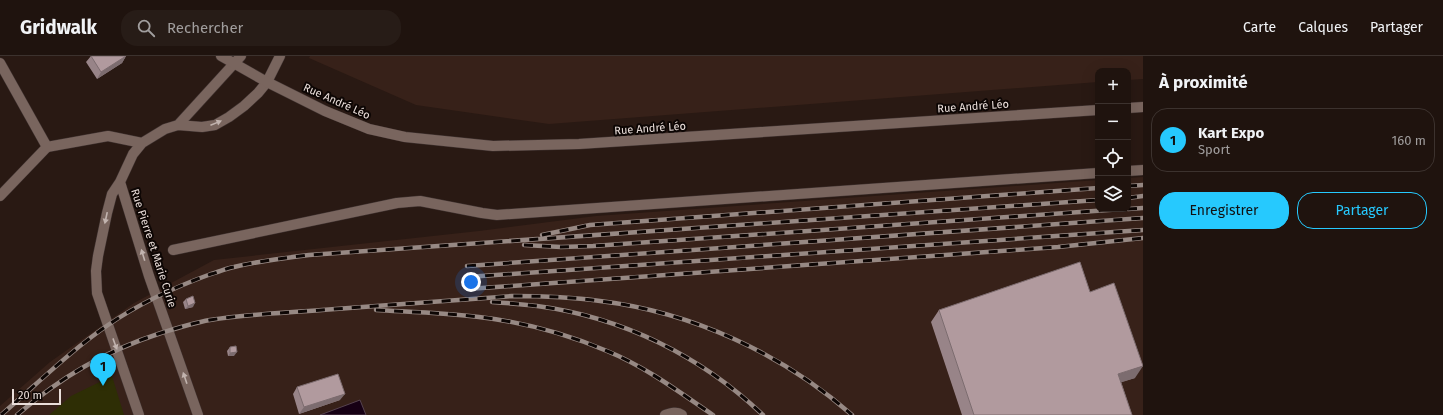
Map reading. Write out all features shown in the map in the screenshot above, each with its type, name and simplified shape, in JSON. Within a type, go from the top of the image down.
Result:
[{"type":"street","name":"Rue André Léo","points":[[221,56],[267,82],[326,111],[369,129],[405,137],[493,146],[578,144],[1095,110]]},
{"type":"street","points":[[178,126],[241,56]]},
{"type":"street","points":[[120,182],[133,154],[142,143],[165,129],[178,126],[202,127],[215,125],[244,106],[258,93],[267,82],[280,56]]},
{"type":"street","points":[[0,63],[47,147]]},
{"type":"street","points":[[1131,108],[1143,107]]},
{"type":"street","points":[[0,196],[47,147],[108,136],[142,143]]},
{"type":"street","points":[[1131,171],[1143,170]]},
{"type":"street","points":[[173,250],[405,202],[420,201],[497,215],[1095,173]]},
{"type":"street","name":"Rue Pierre et Marie Curie","points":[[120,182],[112,194],[107,213],[96,271],[97,292],[139,415]]},
{"type":"street","name":"Rue Pierre et Marie Curie","points":[[120,182],[149,276],[198,415]]},
{"type":"street","points":[[665,415],[673,412],[680,413],[682,415]]},
{"type":"shaded area","points":[[310,56],[1143,56],[1143,79],[1131,80],[1131,68],[1095,68],[1095,82],[549,124],[416,105],[309,58]]},
{"type":"shaded area","points":[[1143,177],[1143,415],[0,415],[0,406],[50,362],[134,303],[214,260],[479,231],[596,216],[1095,180],[1095,212],[1131,212],[1131,178]]},
{"type":"shaded area","points":[[112,376],[124,415],[49,415],[71,396]]},
{"type":"shaded area","points":[[360,400],[366,415],[320,415]]},
{"type":"building","points":[[91,56],[126,56],[101,72]]},
{"type":"building","points":[[1080,262],[1090,292],[1114,283],[1143,366],[1118,374],[1132,415],[974,415],[939,310]]},
{"type":"building","points":[[193,296],[195,303],[188,306],[186,299]]},
{"type":"building","points":[[236,346],[237,352],[230,353],[230,347]]},
{"type":"building","points":[[338,374],[345,394],[304,407],[297,387]]},
{"type":"railway","points":[[1131,186],[1143,185]]},
{"type":"railway","points":[[542,235],[590,225],[1095,188]]},
{"type":"railway","points":[[1131,198],[1143,196]]},
{"type":"railway","points":[[1,415],[53,368],[94,335],[120,317],[158,296],[184,284],[229,268],[253,263],[309,255],[1095,200]]},
{"type":"railway","points":[[1131,209],[1143,208]]},
{"type":"railway","points":[[524,245],[561,247],[593,246],[1095,211]]},
{"type":"railway","points":[[467,266],[1143,218]]},
{"type":"railway","points":[[467,277],[1143,230]]},
{"type":"railway","points":[[468,289],[1058,247],[1143,238]]},
{"type":"railway","points":[[17,415],[50,389],[84,366],[141,340],[197,323],[252,315],[512,296],[556,297],[600,301],[668,315],[702,326],[735,339],[766,355],[825,393],[852,415]]},
{"type":"railway","points":[[492,302],[531,305],[569,311],[599,319],[659,342],[687,357],[713,375],[739,394],[763,415]]},
{"type":"railway","points":[[376,310],[495,319],[528,325],[560,334],[621,357],[662,380],[713,415]]},
{"type":"place","name":"Kart Expo","points":[[103,386]]}]
